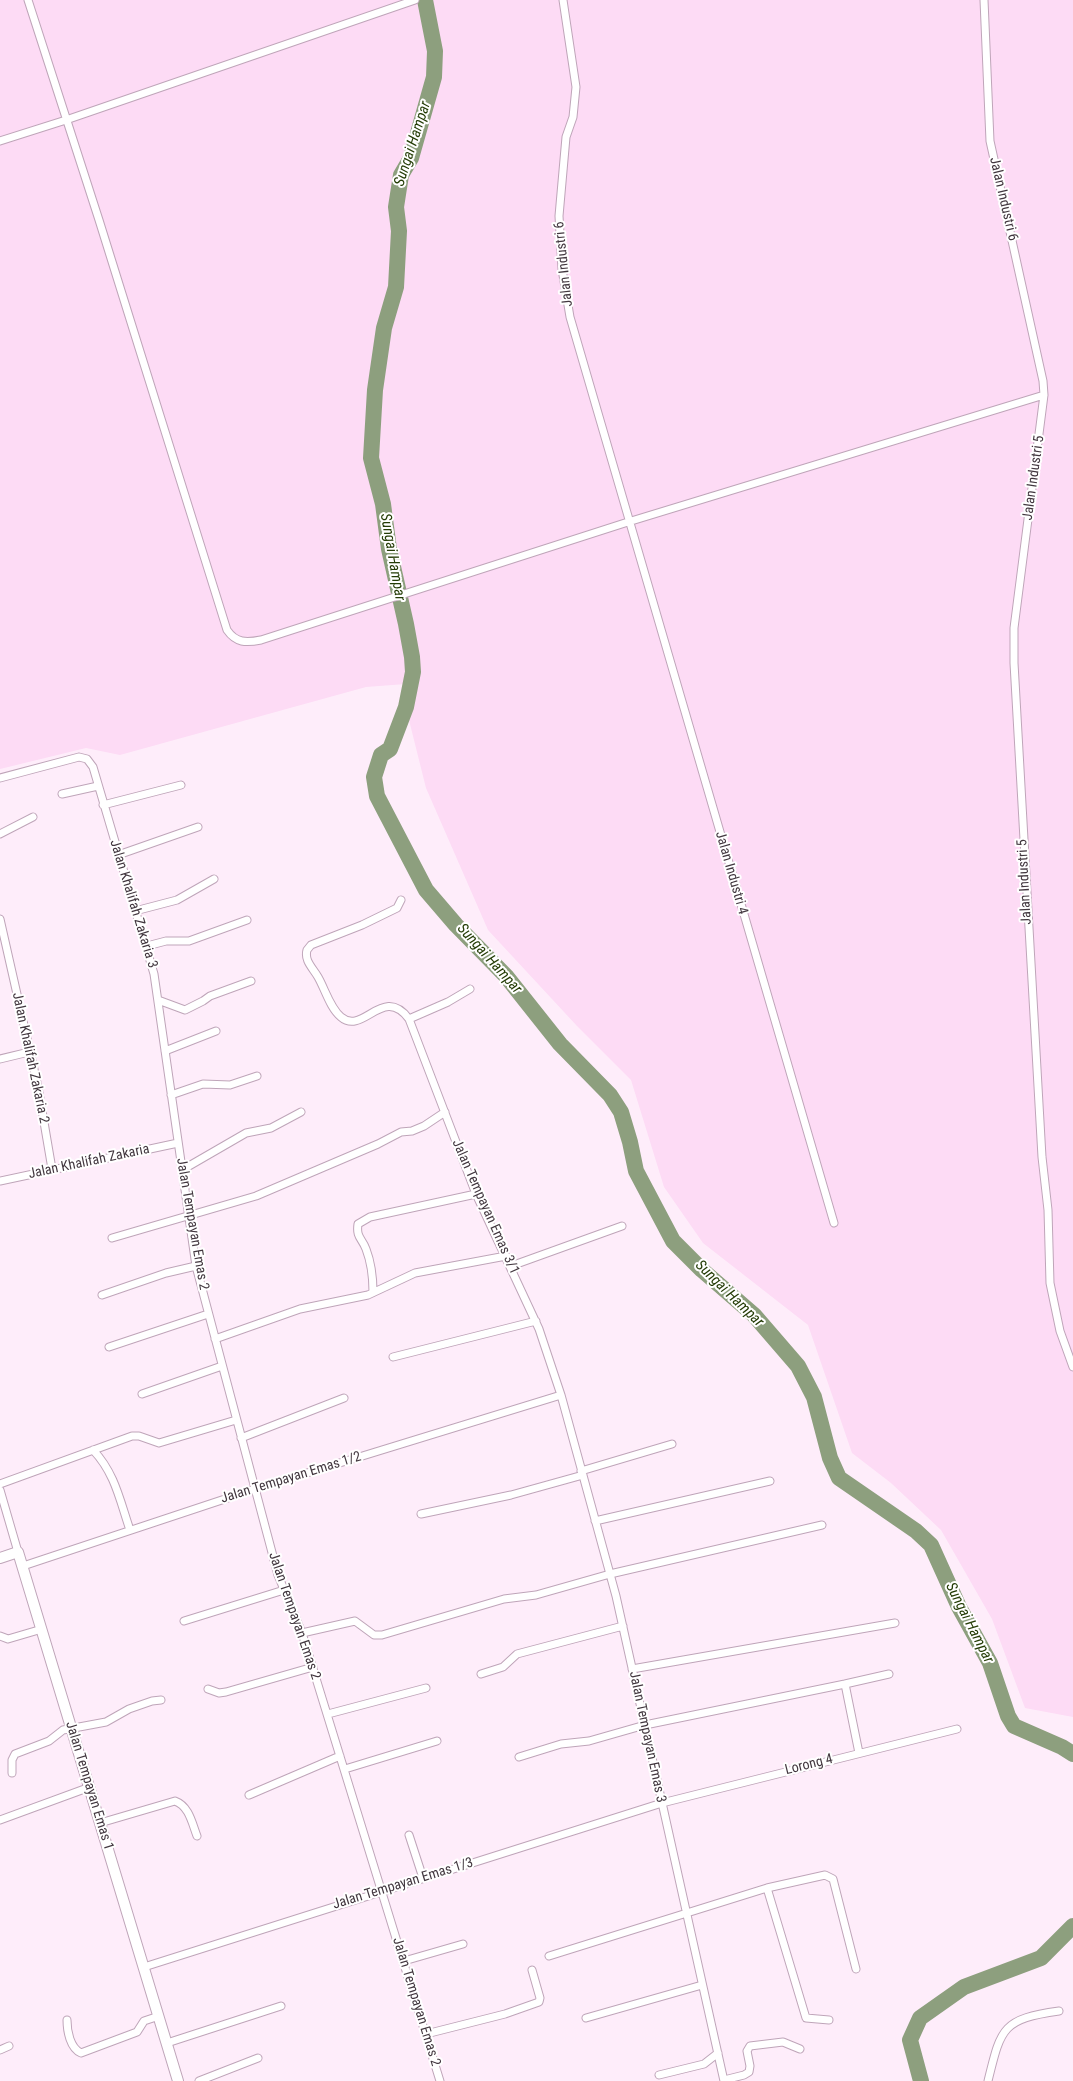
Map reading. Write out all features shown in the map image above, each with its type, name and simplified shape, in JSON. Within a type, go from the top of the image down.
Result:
[{"type":"street","points":[[28,0],[227,630],[232,637],[240,641],[250,642],[628,522],[1044,394]]},
{"type":"street","points":[[0,141],[415,0]]},
{"type":"street","name":"Jalan Industri 6","points":[[563,0],[576,87],[575,104],[566,138],[561,183],[559,216],[562,269],[570,317],[628,522]]},
{"type":"street","name":"Jalan Industri 6","points":[[984,0],[990,141],[1043,381],[1044,394]]},
{"type":"street","name":"Jalan Industri 5","points":[[1044,394],[1014,628],[1015,690],[1042,1157],[1048,1210],[1050,1283],[1060,1331],[1073,1367]]},
{"type":"street","name":"Jalan Industri 4","points":[[628,522],[834,1223]]},
{"type":"street","name":"Jalan Khalifah Zakaria 3","points":[[0,778],[79,757],[87,759],[90,763],[147,946],[158,1000],[178,1143]]},
{"type":"street","points":[[103,805],[181,785]]},
{"type":"street","points":[[62,794],[98,786]]},
{"type":"street","points":[[0,834],[34,817]]},
{"type":"street","points":[[118,855],[198,827]]},
{"type":"street","points":[[135,912],[178,900],[214,879]]},
{"type":"street","points":[[400,900],[397,908],[312,946],[307,950],[305,955],[337,1013],[349,1021],[357,1020],[384,1007],[392,1006],[399,1008],[409,1019],[448,1002],[470,988]]},
{"type":"street","name":"Jalan Khalifah Zakaria 2","points":[[0,919],[38,1087],[52,1169]]},
{"type":"street","points":[[147,946],[166,941],[189,941],[247,920]]},
{"type":"street","points":[[158,1000],[185,1010],[203,1002],[210,996],[251,981]]},
{"type":"street","name":"Jalan Tempayan Emas 3/1","points":[[409,1019],[476,1194],[536,1321],[561,1395]]},
{"type":"street","points":[[165,1051],[216,1031]]},
{"type":"street","points":[[0,1059],[29,1052]]},
{"type":"street","points":[[172,1094],[204,1084],[230,1085],[257,1076]]},
{"type":"street","points":[[182,1170],[246,1133],[265,1130],[301,1112]]},
{"type":"street","points":[[112,1238],[188,1214],[256,1196],[378,1144],[401,1132],[412,1131],[424,1126],[445,1112]]},
{"type":"street","name":"Jalan Khalifah Zakaria","points":[[0,1181],[178,1143]]},
{"type":"street","name":"Jalan Tempayan Emas 2","points":[[178,1143],[196,1266],[278,1575],[302,1633],[313,1667],[440,2081]]},
{"type":"street","points":[[373,1292],[373,1279],[367,1250],[359,1239],[358,1224],[370,1217],[476,1194]]},
{"type":"street","points":[[511,1266],[622,1226]]},
{"type":"street","points":[[215,1340],[300,1309],[368,1295],[415,1273],[506,1256]]},
{"type":"street","points":[[102,1295],[166,1273],[196,1266]]},
{"type":"street","points":[[109,1347],[208,1314]]},
{"type":"street","points":[[393,1357],[536,1321]]},
{"type":"street","points":[[142,1394],[222,1366]]},
{"type":"street","name":"Jalan Tempayan Emas 3","points":[[561,1395],[610,1574],[724,2081]]},
{"type":"street","name":"Jalan Tempayan Emas 1/2","points":[[23,1566],[255,1489],[561,1395]]},
{"type":"street","points":[[241,1438],[344,1398]]},
{"type":"street","points":[[0,1484],[132,1436],[139,1436],[159,1443],[236,1420]]},
{"type":"street","points":[[421,1514],[511,1494],[672,1444]]},
{"type":"street","points":[[94,1450],[106,1463],[112,1474],[130,1530]]},
{"type":"street","points":[[595,1521],[770,1482]]},
{"type":"street","name":"Jalan Tempayan Emas 1","points":[[0,1490],[178,2081]]},
{"type":"street","points":[[302,1633],[355,1621],[374,1635],[382,1635],[504,1599],[536,1596],[610,1574],[822,1525]]},
{"type":"street","points":[[0,1558],[18,1552]]},
{"type":"street","points":[[184,1621],[284,1590]]},
{"type":"street","points":[[632,1669],[896,1623]]},
{"type":"street","points":[[480,1674],[503,1667],[517,1654],[622,1626]]},
{"type":"street","points":[[0,1636],[8,1639],[42,1629]]},
{"type":"street","points":[[208,1688],[219,1693],[226,1692],[313,1667]]},
{"type":"street","points":[[519,1757],[561,1744],[589,1742],[645,1725],[889,1674]]},
{"type":"street","points":[[845,1684],[859,1753]]},
{"type":"street","points":[[328,1714],[426,1688]]},
{"type":"street","points":[[12,1772],[12,1760],[15,1754],[52,1739],[63,1730],[106,1722],[128,1709],[161,1700]]},
{"type":"street","name":"Lorong 4","points":[[662,1803],[957,1729]]},
{"type":"street","points":[[345,1769],[437,1741]]},
{"type":"street","points":[[249,1795],[340,1756]]},
{"type":"street","points":[[0,1820],[90,1787]]},
{"type":"street","points":[[100,1823],[175,1801],[181,1803],[186,1808],[197,1836]]},
{"type":"street","name":"Jalan Tempayan Emas 1/3","points":[[144,1967],[382,1890],[662,1803]]},
{"type":"street","points":[[410,1835],[423,1878]]},
{"type":"street","points":[[549,1956],[767,1888],[826,1875],[833,1879],[856,1969]]},
{"type":"street","points":[[767,1888],[806,2018],[829,2020]]},
{"type":"street","points":[[404,1961],[463,1944]]},
{"type":"street","points":[[426,2034],[504,2014],[539,2002],[540,1998],[532,1970]]},
{"type":"street","points":[[586,2018],[702,1985]]},
{"type":"street","points":[[167,2043],[281,2006]]},
{"type":"street","points":[[988,2081],[998,2042],[1009,2026],[1031,2015],[1059,2011]]},
{"type":"street","points":[[67,2020],[67,2028],[72,2042],[77,2052],[81,2053],[137,2032],[144,2021],[159,2016]]},
{"type":"street","points":[[724,2081],[749,2072],[750,2066],[747,2052],[750,2046],[783,2042],[800,2049]]},
{"type":"street","points":[[0,2050],[9,2046]]},
{"type":"street","points":[[659,2075],[704,2064],[718,2053]]},
{"type":"street","points":[[199,2081],[258,2058]]},
{"type":"shaded area","points":[[0,0],[1073,0],[1073,1717],[1025,1708],[992,1619],[941,1530],[891,1483],[852,1453],[808,1325],[703,1243],[664,1187],[631,1080],[577,1026],[488,930],[426,788],[409,720],[419,683],[366,687],[120,755],[86,748],[0,769]]},
{"type":"waterway","name":"Sungai Hampar","points":[[425,0],[435,51],[434,77],[411,158],[401,175],[396,207],[399,231],[396,287],[384,328],[375,390],[371,458],[383,504],[389,549],[406,624],[413,672],[406,707],[390,749],[381,755],[374,777],[377,796],[426,890],[456,925],[506,976],[560,1044],[610,1095],[621,1112],[636,1171],[673,1241],[702,1270],[754,1315],[798,1366],[814,1397],[830,1458],[839,1478],[916,1531],[931,1545],[959,1607],[990,1663],[1008,1716],[1014,1726],[1062,1747],[1073,1754]]},
{"type":"waterway","points":[[921,2081],[910,2040],[920,2018],[964,1987],[1041,1958],[1073,1926]]}]
